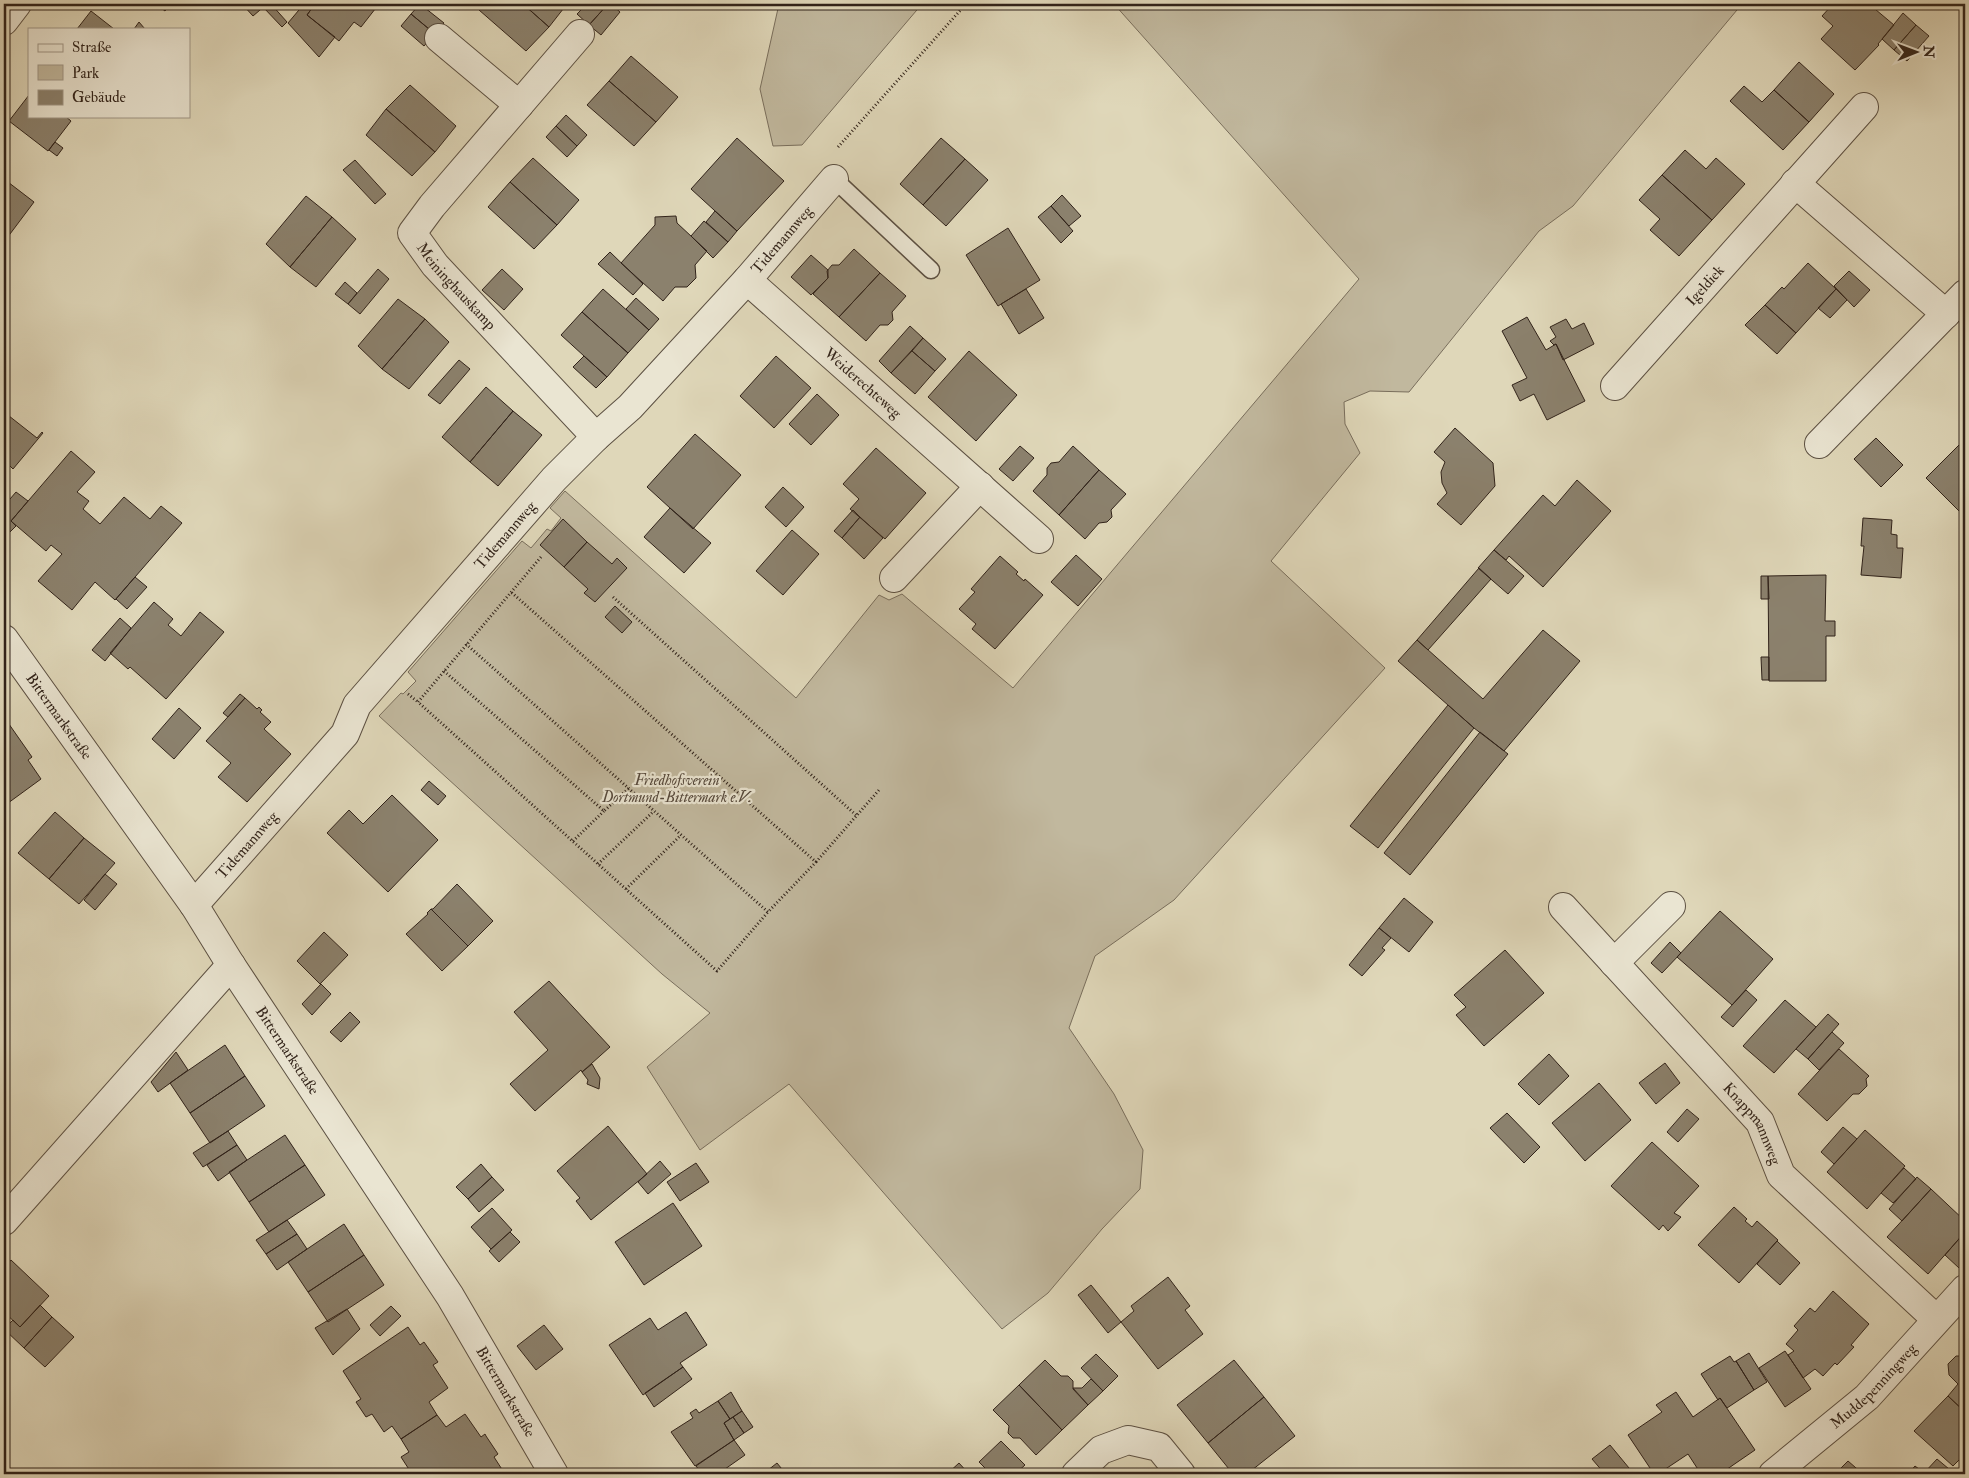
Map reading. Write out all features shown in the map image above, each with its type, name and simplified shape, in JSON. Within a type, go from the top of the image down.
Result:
[{"type":"street","points":[[4,20],[16,4]]},
{"type":"street","name":"Meininghauskamp","points":[[580,34],[432,206],[412,233],[434,265],[596,437]]},
{"type":"street","points":[[439,38],[518,106]]},
{"type":"street","name":"Igeldiek","points":[[1615,386],[1864,107]]},
{"type":"street","name":"Tidemannweg","points":[[194,905],[345,734],[357,705],[385,671],[554,479],[596,437],[630,407],[747,280],[834,179]]},
{"type":"street","points":[[1795,183],[1946,314]]},
{"type":"street","name":"Weiderechteweg","points":[[747,280],[1039,539]]},
{"type":"street","points":[[1820,444],[1965,294]]},
{"type":"street","points":[[894,578],[980,486]]},
{"type":"street","name":"Bittermarkstraße","points":[[4,639],[194,905],[231,965],[450,1296],[544,1470]]},
{"type":"street","points":[[1614,964],[1671,906]]},
{"type":"street","name":"Knappmannweg","points":[[1563,907],[1760,1122],[1781,1174],[1936,1319]]},
{"type":"street","points":[[4,1221],[231,965]]},
{"type":"street","name":"Muddepenningweg","points":[[1773,1474],[1867,1397],[1965,1289]]},
{"type":"street","points":[[1076,1474],[1101,1450],[1128,1440],[1159,1447],[1181,1474]]},
{"type":"lane","points":[[834,179],[931,270]]},
{"type":"path","points":[[834,179],[826,168],[831,155],[966,4]]},
{"type":"path","points":[[541,557],[418,702],[718,971],[768,912],[816,862],[879,790]]},
{"type":"path","points":[[511,592],[816,862]]},
{"type":"path","points":[[613,598],[856,815]]},
{"type":"path","points":[[466,644],[768,912]]},
{"type":"path","points":[[444,671],[604,811]]},
{"type":"path","points":[[573,841],[629,788]]},
{"type":"path","points":[[598,864],[654,811]]},
{"type":"path","points":[[626,889],[681,835]]},
{"type":"green space","points":[[779,4],[922,4],[802,145],[773,146],[760,89]]},
{"type":"green space","name":"Friedhofsverein Dortmund-Bittermark e.V.","points":[[1114,4],[1742,4],[1573,206],[1539,231],[1409,392],[1370,391],[1344,402],[1345,424],[1360,453],[1271,561],[1385,668],[1174,900],[1095,956],[1069,1028],[1114,1094],[1143,1150],[1140,1189],[1102,1229],[1048,1293],[1002,1329],[789,1084],[700,1150],[647,1067],[710,1013],[662,974],[379,716],[401,693],[403,694],[416,681],[408,672],[522,541],[531,548],[547,529],[551,531],[561,518],[550,508],[565,491],[796,698],[879,595],[889,600],[902,594],[1013,688],[1359,279]]},
{"type":"building","points":[[156,4],[170,4],[165,11]]},
{"type":"building","points":[[242,4],[267,4],[253,16]]},
{"type":"building","points":[[271,4],[287,22],[282,27],[263,7]]},
{"type":"building","points":[[304,4],[315,4],[307,15],[335,37],[319,57],[288,23]]},
{"type":"building","points":[[315,4],[379,4],[361,27],[354,22],[339,41],[307,15]]},
{"type":"building","points":[[420,4],[444,23],[435,34],[411,14]]},
{"type":"building","points":[[485,4],[523,4],[549,27],[526,51],[479,10]]},
{"type":"building","points":[[523,4],[567,4],[549,27]]},
{"type":"building","points":[[587,4],[608,4],[589,25],[577,14]]},
{"type":"building","points":[[608,4],[611,4],[620,12],[601,35],[589,25]]},
{"type":"building","points":[[1833,4],[1869,4],[1894,25],[1879,45],[1855,70],[1821,39],[1833,26],[1822,16]]},
{"type":"building","points":[[91,11],[113,28],[78,28]]},
{"type":"building","points":[[1903,13],[1916,25],[1894,50],[1882,39]]},
{"type":"building","points":[[411,14],[435,34],[424,46],[401,26]]},
{"type":"building","points":[[139,22],[144,28],[135,28]]},
{"type":"building","points":[[1916,25],[1929,36],[1907,61],[1894,50]]},
{"type":"building","points":[[631,56],[678,97],[656,122],[609,81]]},
{"type":"building","points":[[1799,62],[1834,94],[1809,122],[1774,90]]},
{"type":"building","points":[[609,81],[656,122],[634,146],[587,105]]},
{"type":"building","points":[[410,85],[456,126],[435,152],[386,109]]},
{"type":"building","points":[[1744,86],[1762,102],[1774,90],[1809,122],[1783,150],[1730,101]]},
{"type":"building","points":[[28,96],[28,118],[67,118],[71,121],[48,151],[9,121]]},
{"type":"building","points":[[386,109],[435,152],[412,176],[366,135]]},
{"type":"building","points":[[566,115],[587,135],[577,146],[556,126]]},
{"type":"building","points":[[556,126],[577,146],[567,157],[546,137]]},
{"type":"building","points":[[737,138],[784,181],[737,231],[691,189]]},
{"type":"building","points":[[941,138],[965,159],[923,205],[900,184]]},
{"type":"building","points":[[55,142],[63,148],[57,156],[49,150]]},
{"type":"building","points":[[1685,150],[1706,169],[1716,158],[1745,184],[1712,220],[1662,175]]},
{"type":"building","points":[[533,158],[579,200],[557,225],[510,182]]},
{"type":"building","points":[[965,159],[988,180],[946,226],[923,205]]},
{"type":"building","points":[[355,160],[386,194],[375,204],[343,170]]},
{"type":"building","points":[[1662,175],[1712,220],[1679,256],[1650,230],[1660,219],[1639,200]]},
{"type":"building","points":[[4,179],[34,202],[7,238],[4,235]]},
{"type":"building","points":[[510,182],[557,225],[534,249],[488,207]]},
{"type":"building","points":[[1062,195],[1081,216],[1069,226],[1051,206]]},
{"type":"building","points":[[306,196],[332,217],[290,267],[266,244]]},
{"type":"building","points":[[1051,206],[1073,231],[1061,243],[1038,217]]},
{"type":"building","points":[[715,211],[737,231],[728,242],[706,222]]},
{"type":"building","points":[[676,216],[677,223],[707,251],[695,265],[696,278],[687,287],[675,287],[663,301],[621,263],[655,225],[655,217]]},
{"type":"building","points":[[332,217],[356,239],[316,287],[290,267]]},
{"type":"building","points":[[704,221],[728,242],[713,258],[691,236]]},
{"type":"building","points":[[1008,228],[1040,280],[998,306],[966,255]]},
{"type":"building","points":[[854,249],[880,273],[839,317],[813,294],[828,278],[827,271],[832,265],[839,265]]},
{"type":"building","points":[[610,252],[643,284],[633,295],[598,264]]},
{"type":"building","points":[[811,255],[828,270],[828,278],[811,295],[791,277]]},
{"type":"building","points":[[1808,263],[1836,289],[1796,333],[1765,305],[1782,287],[1784,289]]},
{"type":"building","points":[[378,269],[389,279],[360,314],[348,304]]},
{"type":"building","points":[[502,269],[523,289],[504,310],[482,290]]},
{"type":"building","points":[[1849,271],[1870,290],[1854,307],[1834,286]]},
{"type":"building","points":[[880,273],[906,296],[892,312],[893,320],[888,325],[880,325],[866,341],[839,317]]},
{"type":"building","points":[[345,282],[357,293],[348,304],[335,294]]},
{"type":"building","points":[[603,289],[649,330],[628,353],[582,312]]},
{"type":"building","points":[[1026,289],[1044,318],[1019,334],[1001,304]]},
{"type":"building","points":[[1836,289],[1847,300],[1830,318],[1818,308]]},
{"type":"building","points":[[636,298],[659,319],[649,330],[626,309]]},
{"type":"building","points":[[398,299],[425,319],[382,369],[358,346]]},
{"type":"building","points":[[1765,305],[1796,333],[1777,354],[1745,325]]},
{"type":"building","points":[[582,312],[628,353],[607,377],[561,335]]},
{"type":"building","points":[[1527,317],[1546,350],[1556,344],[1585,401],[1547,420],[1534,394],[1520,401],[1512,385],[1527,378],[1502,331]]},
{"type":"building","points":[[425,319],[449,342],[409,389],[382,369]]},
{"type":"building","points":[[1566,319],[1572,329],[1584,323],[1594,344],[1563,360],[1556,344],[1554,345],[1550,341],[1556,337],[1550,327]]},
{"type":"building","points":[[910,326],[923,338],[891,373],[879,361]]},
{"type":"building","points":[[923,338],[946,359],[935,371],[912,351]]},
{"type":"building","points":[[912,351],[935,371],[915,394],[891,373]]},
{"type":"building","points":[[969,351],[1017,395],[976,441],[928,397]]},
{"type":"building","points":[[584,356],[607,377],[596,388],[573,367]]},
{"type":"building","points":[[776,356],[811,388],[774,428],[740,396]]},
{"type":"building","points":[[459,360],[470,369],[440,404],[428,395]]},
{"type":"building","points":[[486,387],[513,411],[470,462],[442,437]]},
{"type":"building","points":[[817,394],[839,415],[811,445],[789,424]]},
{"type":"building","points":[[513,411],[542,435],[498,486],[470,462]]},
{"type":"building","points":[[4,412],[37,438],[43,433],[13,469],[9,465],[4,472]]},
{"type":"building","points":[[1455,428],[1493,463],[1495,486],[1461,525],[1437,504],[1447,493],[1442,483],[1441,472],[1445,462],[1434,452]]},
{"type":"building","points":[[695,434],[741,475],[693,529],[647,487]]},
{"type":"building","points":[[1876,438],[1903,465],[1881,487],[1854,459]]},
{"type":"building","points":[[1965,439],[1965,517],[1926,478]]},
{"type":"building","points":[[1020,446],[1034,458],[1013,481],[999,469]]},
{"type":"building","points":[[1073,446],[1099,470],[1059,515],[1033,491],[1047,475],[1047,468],[1051,463],[1059,462]]},
{"type":"building","points":[[876,448],[926,493],[885,539],[850,509],[859,499],[843,484]]},
{"type":"building","points":[[71,451],[95,472],[77,492],[89,501],[83,509],[100,524],[124,497],[150,519],[161,506],[182,523],[115,600],[95,582],[72,610],[38,581],[62,554],[51,545],[46,551],[11,521]]},
{"type":"building","points":[[1099,470],[1126,494],[1111,510],[1112,517],[1107,522],[1099,523],[1085,539],[1059,515]]},
{"type":"building","points":[[1577,480],[1611,511],[1543,587],[1509,556],[1506,560],[1494,550],[1543,495],[1555,506]]},
{"type":"building","points":[[783,487],[804,507],[786,527],[765,507]]},
{"type":"building","points":[[16,492],[28,501],[11,521],[16,526],[5,537],[4,506]]},
{"type":"building","points":[[670,508],[711,543],[684,573],[644,537]]},
{"type":"building","points":[[853,510],[860,517],[842,538],[834,531]]},
{"type":"building","points":[[860,517],[883,538],[864,559],[842,538]]},
{"type":"building","points":[[1863,518],[1892,520],[1891,534],[1897,535],[1897,548],[1903,548],[1901,578],[1861,575],[1864,546],[1861,546]]},
{"type":"building","points":[[563,519],[587,542],[564,567],[540,545]]},
{"type":"building","points":[[792,530],[819,554],[783,595],[756,571]]},
{"type":"building","points":[[587,542],[612,564],[617,558],[627,568],[595,602],[584,593],[588,589],[564,567]]},
{"type":"building","points":[[1494,550],[1524,576],[1508,594],[1478,568]]},
{"type":"building","points":[[1076,555],[1102,579],[1078,606],[1051,582]]},
{"type":"building","points":[[1000,556],[1018,572],[1016,574],[1024,581],[1025,579],[1043,595],[995,649],[972,629],[976,624],[959,609],[975,592],[971,589]]},
{"type":"building","points":[[1479,568],[1491,579],[1428,650],[1417,640]]},
{"type":"building","points":[[1826,575],[1825,621],[1835,621],[1835,636],[1826,636],[1826,681],[1769,681],[1768,576]]},
{"type":"building","points":[[1761,576],[1768,576],[1769,599],[1761,599]]},
{"type":"building","points":[[135,577],[147,587],[127,609],[116,599]]},
{"type":"building","points":[[154,602],[173,619],[168,625],[181,636],[200,612],[224,632],[166,699],[130,667],[128,669],[110,653]]},
{"type":"building","points":[[615,606],[632,622],[622,633],[605,617]]},
{"type":"building","points":[[120,618],[131,628],[105,661],[92,650]]},
{"type":"building","points":[[1543,630],[1580,661],[1504,751],[1474,728],[1398,661],[1417,640],[1483,699]]},
{"type":"building","points":[[1761,657],[1769,657],[1769,680],[1762,680]]},
{"type":"building","points":[[240,694],[245,698],[228,717],[223,713]]},
{"type":"building","points":[[245,698],[257,709],[259,707],[262,710],[260,712],[271,722],[264,729],[291,754],[247,802],[218,777],[231,763],[206,741]]},
{"type":"building","points":[[1448,705],[1474,728],[1378,848],[1350,826]]},
{"type":"building","points":[[179,708],[201,728],[174,759],[152,739]]},
{"type":"building","points":[[4,717],[32,757],[28,760],[41,779],[4,806]]},
{"type":"building","points":[[1480,732],[1508,754],[1410,875],[1384,853]]},
{"type":"building","points":[[429,781],[446,796],[438,805],[421,790]]},
{"type":"building","points":[[392,795],[438,840],[388,892],[327,833],[349,810],[363,824]]},
{"type":"building","points":[[55,812],[84,838],[49,879],[18,853]]},
{"type":"building","points":[[84,838],[115,863],[79,904],[49,879]]},
{"type":"building","points":[[105,874],[117,884],[95,910],[84,900]]},
{"type":"building","points":[[457,884],[493,921],[468,946],[431,909]]},
{"type":"building","points":[[1404,898],[1433,922],[1409,952],[1379,928]]},
{"type":"building","points":[[431,909],[468,946],[442,971],[406,934]]},
{"type":"building","points":[[1720,911],[1773,959],[1732,1005],[1677,957]]},
{"type":"building","points":[[1379,928],[1391,938],[1382,948],[1385,950],[1362,976],[1349,965]]},
{"type":"building","points":[[324,932],[348,955],[320,984],[297,961]]},
{"type":"building","points":[[1670,942],[1681,953],[1662,973],[1651,963]]},
{"type":"building","points":[[1505,950],[1544,993],[1484,1046],[1456,1015],[1466,1007],[1454,995]]},
{"type":"building","points":[[549,981],[610,1047],[535,1111],[510,1084],[548,1050],[514,1012]]},
{"type":"building","points":[[321,984],[331,994],[312,1015],[302,1004]]},
{"type":"building","points":[[1746,990],[1757,1000],[1733,1027],[1721,1017]]},
{"type":"building","points":[[1785,1000],[1816,1027],[1774,1073],[1743,1046]]},
{"type":"building","points":[[350,1012],[360,1022],[341,1042],[330,1032]]},
{"type":"building","points":[[1828,1014],[1839,1024],[1808,1059],[1796,1049]]},
{"type":"building","points":[[1832,1032],[1844,1043],[1819,1070],[1808,1059]]},
{"type":"building","points":[[225,1045],[245,1076],[190,1113],[170,1083]]},
{"type":"building","points":[[1839,1049],[1869,1076],[1866,1079],[1867,1086],[1859,1094],[1853,1094],[1827,1121],[1798,1094]]},
{"type":"building","points":[[176,1052],[188,1070],[158,1092],[151,1082]]},
{"type":"building","points":[[1549,1054],[1569,1076],[1539,1105],[1518,1084]]},
{"type":"building","points":[[1665,1063],[1680,1083],[1656,1104],[1639,1083]]},
{"type":"building","points":[[592,1064],[600,1078],[599,1089],[587,1084],[588,1080],[582,1072]]},
{"type":"building","points":[[245,1076],[265,1106],[210,1143],[190,1113]]},
{"type":"building","points":[[1599,1083],[1631,1120],[1585,1161],[1552,1123]]},
{"type":"building","points":[[1687,1109],[1699,1119],[1678,1142],[1667,1132]]},
{"type":"building","points":[[1507,1113],[1540,1147],[1524,1163],[1490,1128]]},
{"type":"building","points":[[608,1126],[647,1174],[591,1220],[576,1201],[580,1198],[557,1171]]},
{"type":"building","points":[[1843,1127],[1857,1139],[1834,1164],[1821,1152]]},
{"type":"building","points":[[1865,1130],[1905,1166],[1867,1209],[1827,1172]]},
{"type":"building","points":[[228,1131],[237,1145],[203,1167],[193,1153]]},
{"type":"building","points":[[285,1135],[305,1165],[249,1202],[229,1172]]},
{"type":"building","points":[[1652,1142],[1699,1186],[1674,1213],[1681,1217],[1668,1231],[1663,1225],[1659,1230],[1611,1186]]},
{"type":"building","points":[[237,1145],[247,1160],[218,1181],[207,1165]]},
{"type":"building","points":[[660,1161],[671,1174],[648,1194],[638,1182]]},
{"type":"building","points":[[696,1163],[709,1182],[680,1201],[667,1182]]},
{"type":"building","points":[[481,1164],[492,1177],[468,1199],[456,1187]]},
{"type":"building","points":[[305,1165],[325,1195],[269,1232],[249,1202]]},
{"type":"building","points":[[1904,1168],[1916,1179],[1893,1203],[1881,1193]]},
{"type":"building","points":[[492,1177],[504,1190],[479,1212],[468,1199]]},
{"type":"building","points":[[1917,1177],[1931,1189],[1902,1221],[1889,1209]]},
{"type":"building","points":[[1931,1189],[1965,1221],[1965,1232],[1928,1274],[1887,1237]]},
{"type":"building","points":[[673,1203],[702,1246],[644,1285],[615,1242]]},
{"type":"building","points":[[1734,1207],[1747,1219],[1745,1221],[1752,1227],[1757,1221],[1778,1240],[1739,1283],[1698,1245]]},
{"type":"building","points":[[492,1208],[512,1230],[491,1249],[471,1227]]},
{"type":"building","points":[[287,1220],[297,1234],[266,1254],[256,1240]]},
{"type":"building","points":[[344,1224],[364,1255],[308,1292],[288,1262]]},
{"type":"building","points":[[510,1232],[520,1242],[499,1262],[489,1251]]},
{"type":"building","points":[[1965,1232],[1965,1261],[1959,1268],[1945,1255]]},
{"type":"building","points":[[297,1234],[307,1249],[277,1270],[266,1254]]},
{"type":"building","points":[[1777,1241],[1800,1263],[1780,1285],[1757,1264]]},
{"type":"building","points":[[364,1255],[384,1285],[328,1322],[308,1292]]},
{"type":"building","points":[[11,1260],[49,1296],[20,1327],[4,1312],[4,1268]]},
{"type":"building","points":[[1168,1277],[1190,1306],[1185,1310],[1203,1334],[1158,1369],[1121,1322],[1134,1311],[1131,1306]]},
{"type":"building","points":[[1091,1285],[1121,1322],[1108,1333],[1078,1295]]},
{"type":"building","points":[[1833,1291],[1869,1324],[1851,1345],[1854,1347],[1837,1365],[1835,1363],[1823,1376],[1815,1369],[1803,1378],[1788,1355],[1794,1351],[1786,1344],[1798,1330],[1794,1326],[1810,1308],[1815,1312]]},
{"type":"building","points":[[40,1305],[52,1317],[24,1348],[4,1329],[13,1320],[20,1327]]},
{"type":"building","points":[[391,1306],[401,1316],[380,1336],[370,1325]]},
{"type":"building","points":[[347,1309],[360,1329],[333,1355],[315,1328]]},
{"type":"building","points":[[686,1312],[707,1345],[680,1363],[683,1367],[643,1395],[609,1345],[650,1318],[658,1330]]},
{"type":"building","points":[[52,1317],[74,1337],[45,1367],[24,1348]]},
{"type":"building","points":[[544,1325],[563,1349],[536,1370],[517,1346]]},
{"type":"building","points":[[408,1327],[420,1345],[424,1342],[438,1362],[433,1365],[448,1388],[429,1402],[437,1415],[401,1439],[392,1426],[384,1432],[372,1414],[366,1417],[356,1402],[361,1399],[343,1371]]},
{"type":"building","points":[[1785,1351],[1811,1389],[1785,1407],[1759,1368]]},
{"type":"building","points":[[1749,1353],[1767,1382],[1754,1390],[1736,1361]]},
{"type":"building","points":[[1096,1354],[1118,1376],[1103,1391],[1081,1368]]},
{"type":"building","points":[[1730,1356],[1734,1362],[1736,1361],[1754,1390],[1727,1408],[1720,1398],[1718,1400],[1701,1374]]},
{"type":"building","points":[[1956,1356],[1965,1356],[1965,1412],[1948,1396],[1958,1384],[1949,1375],[1948,1364]]},
{"type":"building","points":[[1045,1360],[1061,1376],[1068,1376],[1073,1381],[1073,1389],[1088,1405],[1062,1430],[1019,1385]]},
{"type":"building","points":[[1234,1360],[1264,1397],[1208,1443],[1177,1405]]},
{"type":"building","points":[[683,1367],[692,1379],[654,1407],[645,1393]]},
{"type":"building","points":[[1091,1379],[1103,1391],[1088,1405],[1073,1388],[1082,1388]]},
{"type":"building","points":[[1019,1385],[1062,1430],[1036,1455],[1020,1438],[1013,1438],[1008,1433],[1009,1426],[993,1410]]},
{"type":"building","points":[[731,1392],[742,1411],[730,1419],[718,1401]]},
{"type":"building","points":[[1676,1392],[1693,1417],[1720,1398],[1755,1450],[1720,1474],[1701,1474],[1688,1454],[1658,1474],[1654,1474],[1628,1435],[1662,1412],[1656,1405]]},
{"type":"building","points":[[1948,1396],[1965,1412],[1965,1454],[1953,1466],[1914,1431]]},
{"type":"building","points":[[1264,1397],[1295,1436],[1247,1474],[1233,1474],[1208,1443]]},
{"type":"building","points":[[718,1401],[730,1419],[724,1423],[734,1440],[695,1466],[671,1432],[693,1418],[690,1413],[696,1409],[699,1413]]},
{"type":"building","points":[[742,1411],[753,1427],[744,1433],[733,1417]]},
{"type":"building","points":[[465,1414],[481,1437],[485,1434],[498,1454],[494,1457],[505,1474],[412,1474],[401,1457],[409,1452],[401,1439],[437,1415],[446,1427]]},
{"type":"building","points":[[733,1417],[744,1433],[734,1440],[724,1423]]},
{"type":"building","points":[[734,1440],[745,1455],[718,1474],[702,1474],[696,1466]]},
{"type":"building","points":[[1001,1441],[1025,1465],[1015,1474],[991,1474],[979,1462]]},
{"type":"building","points":[[1610,1445],[1634,1474],[1604,1473],[1592,1459]]},
{"type":"building","points":[[1937,1459],[1955,1474],[1924,1473]]},
{"type":"building","points":[[1848,1461],[1863,1474],[1835,1474]]},
{"type":"building","points":[[777,1463],[786,1474],[763,1474]]},
{"type":"building","points":[[959,1463],[969,1474],[947,1474]]},
{"type":"building","points":[[1915,1466],[1924,1473],[1925,1474],[1908,1474]]}]
